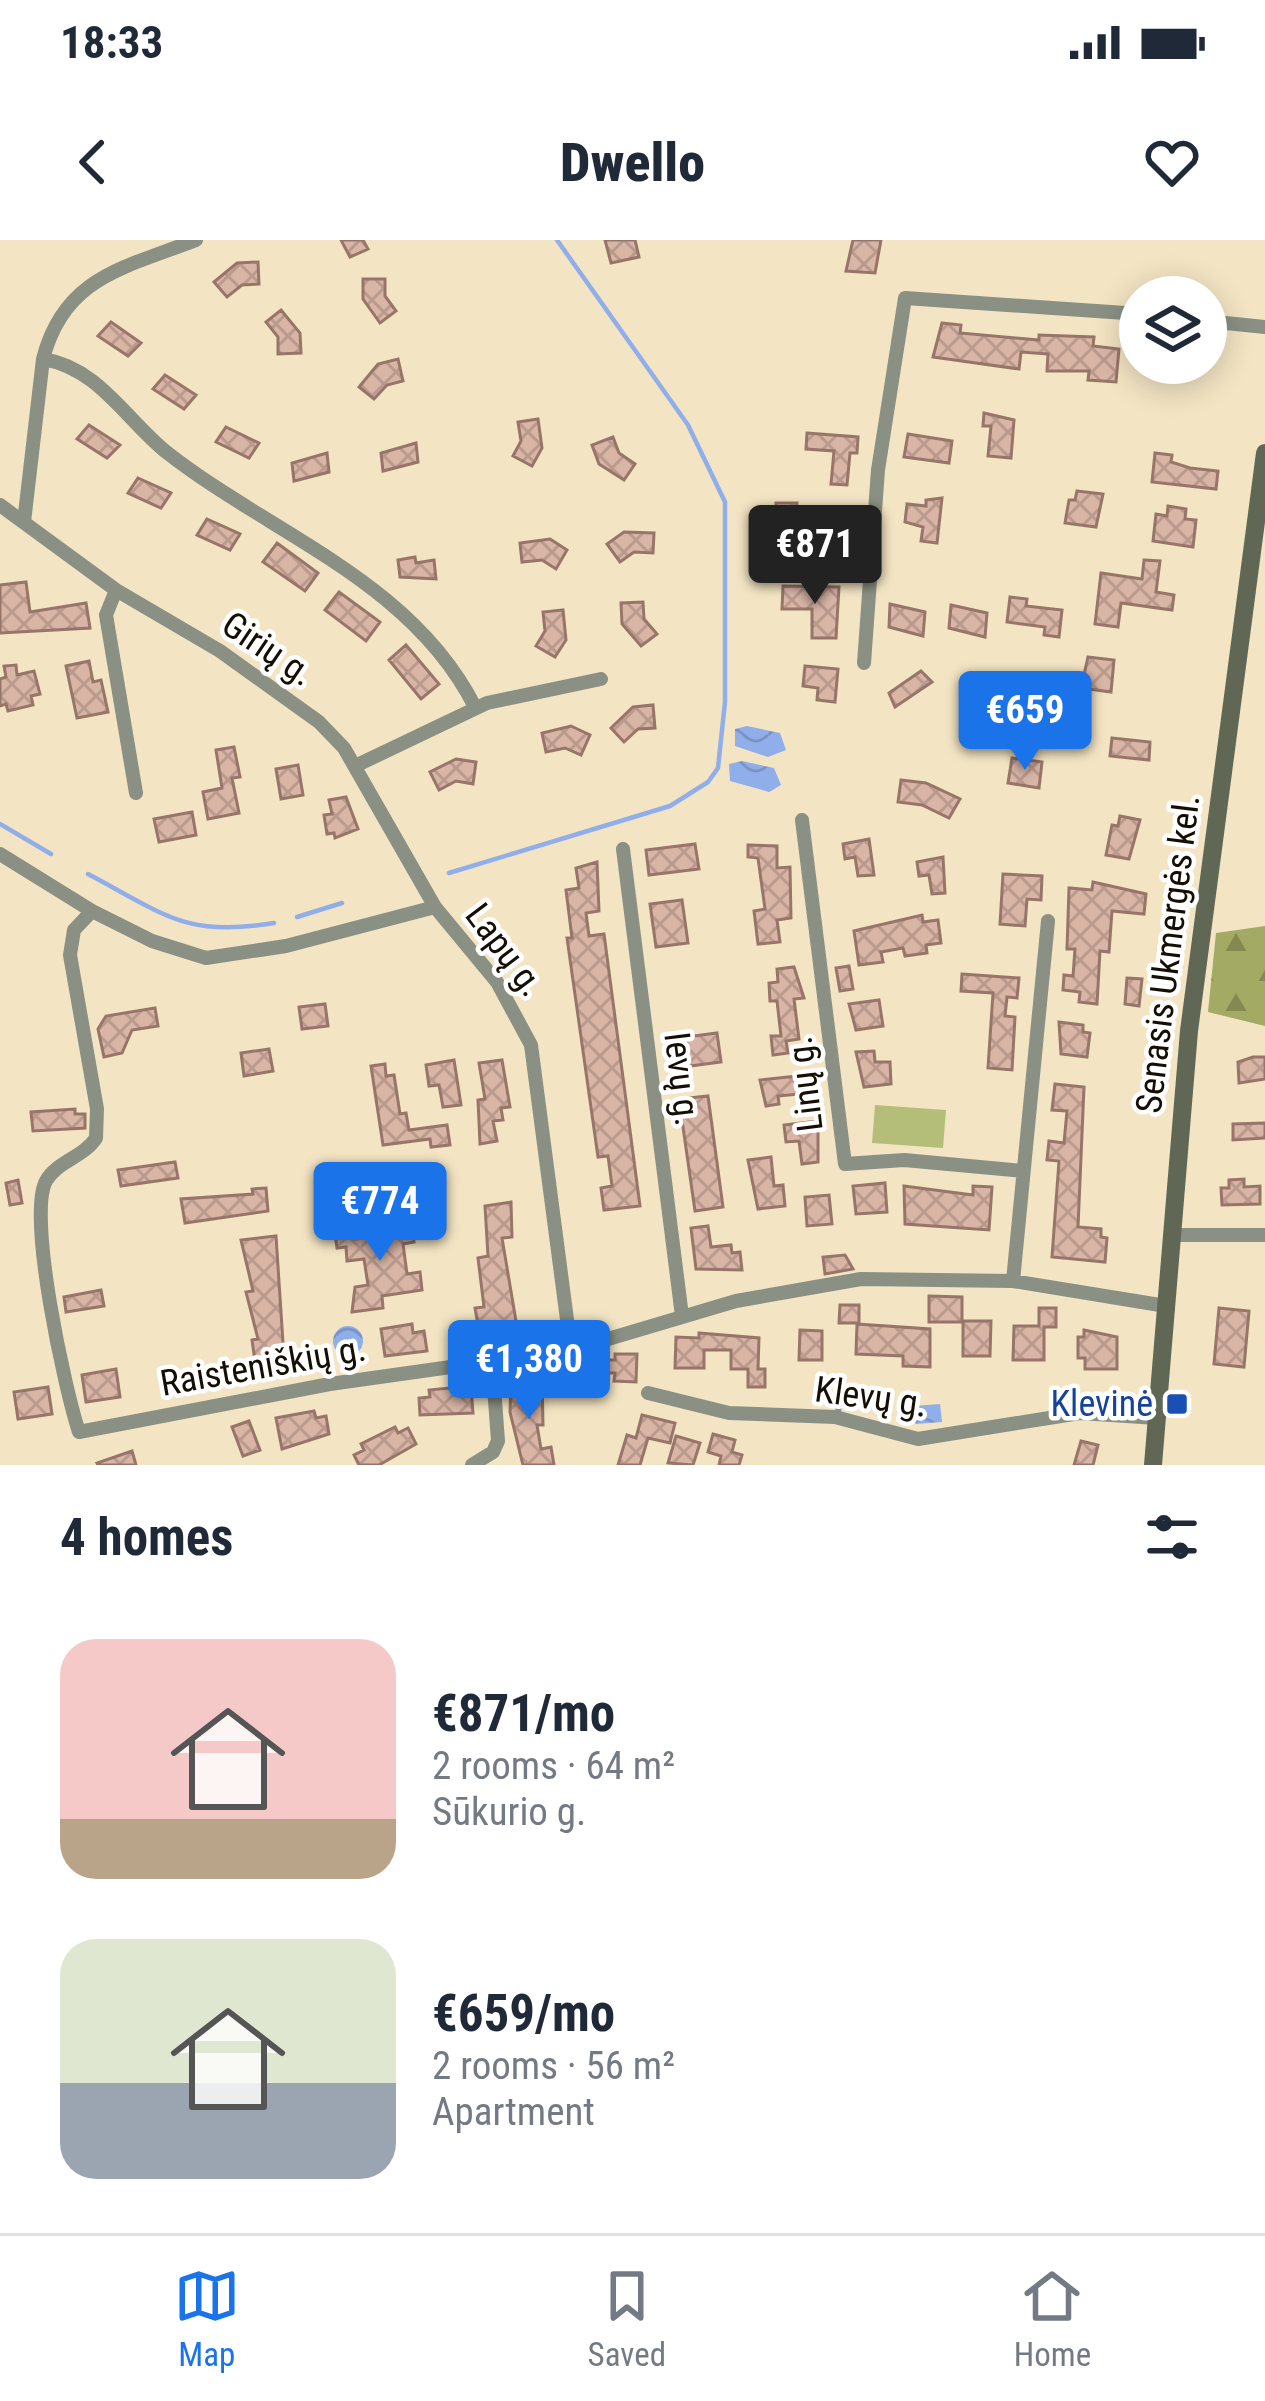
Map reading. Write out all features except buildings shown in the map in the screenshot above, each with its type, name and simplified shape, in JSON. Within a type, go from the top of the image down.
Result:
[{"type":"main road","name":"Senasis Ukmergės kel.","points":[[1154,1465],[1189,1031],[1265,453]]},
{"type":"street","points":[[24,522],[43,359],[52,324],[87,285],[196,240]]},
{"type":"street","points":[[864,663],[878,470],[905,298],[1119,313]]},
{"type":"street","points":[[1227,323],[1265,327]]},
{"type":"street","points":[[43,359],[71,363],[168,453],[351,568],[453,672],[475,707]]},
{"type":"street","name":"Girių g.","points":[[0,505],[116,590],[282,693],[320,722],[355,766],[435,907]]},
{"type":"street","points":[[116,590],[106,615],[136,794]]},
{"type":"street","points":[[355,766],[475,707],[601,679]]},
{"type":"street","name":"Linų g.","points":[[802,820],[845,1165],[904,1160],[1023,1171]]},
{"type":"street","name":"Ievų g.","points":[[623,849],[682,1316]]},
{"type":"street","name":"Lapų g.","points":[[0,854],[92,911],[152,941],[206,958],[286,946],[435,907],[497,982],[531,1046],[571,1350]]},
{"type":"street","name":"Raisteniškių g.","points":[[92,911],[74,930],[70,956],[98,1128],[90,1147],[52,1174],[43,1192],[45,1269],[79,1432],[200,1405],[571,1350],[682,1316],[860,1279],[1013,1281],[1166,1306]]},
{"type":"street","points":[[1013,1281],[1048,921]]},
{"type":"street","points":[[1172,1235],[1265,1234]]},
{"type":"street","points":[[472,1465],[493,1451],[498,1441],[491,1360]]},
{"type":"street","name":"Klevų g.","points":[[648,1393],[729,1413],[838,1418],[917,1439],[1080,1413],[1157,1418]]},
{"type":"lane","points":[[838,1393],[838,1418]]},
{"type":"green space","points":[[1265,926],[1265,1026],[1208,1012],[1216,933]]},
{"type":"green space","points":[[875,1105],[946,1110],[943,1148],[872,1143]]},
{"type":"water","points":[[747,726],[780,733],[786,750],[768,757],[735,746],[735,729]]},
{"type":"water","points":[[742,761],[774,768],[781,785],[769,792],[730,781],[729,764]]},
{"type":"water","points":[[348,1326],[359,1330],[363,1341],[359,1352],[348,1356],[337,1352],[333,1341],[337,1330]]},
{"type":"water","points":[[940,1404],[942,1422],[916,1424],[908,1416],[913,1406]]},
{"type":"waterway","points":[[449,873],[670,806],[708,782],[718,768],[725,702],[725,502],[688,425],[557,240]]},
{"type":"waterway","points":[[0,824],[51,854]]},
{"type":"waterway","points":[[88,874],[157,911],[197,925],[274,923]]},
{"type":"waterway","points":[[297,917],[342,903]]},
{"type":"place","name":"Klevinė","points":[[1177,1404]]}]
